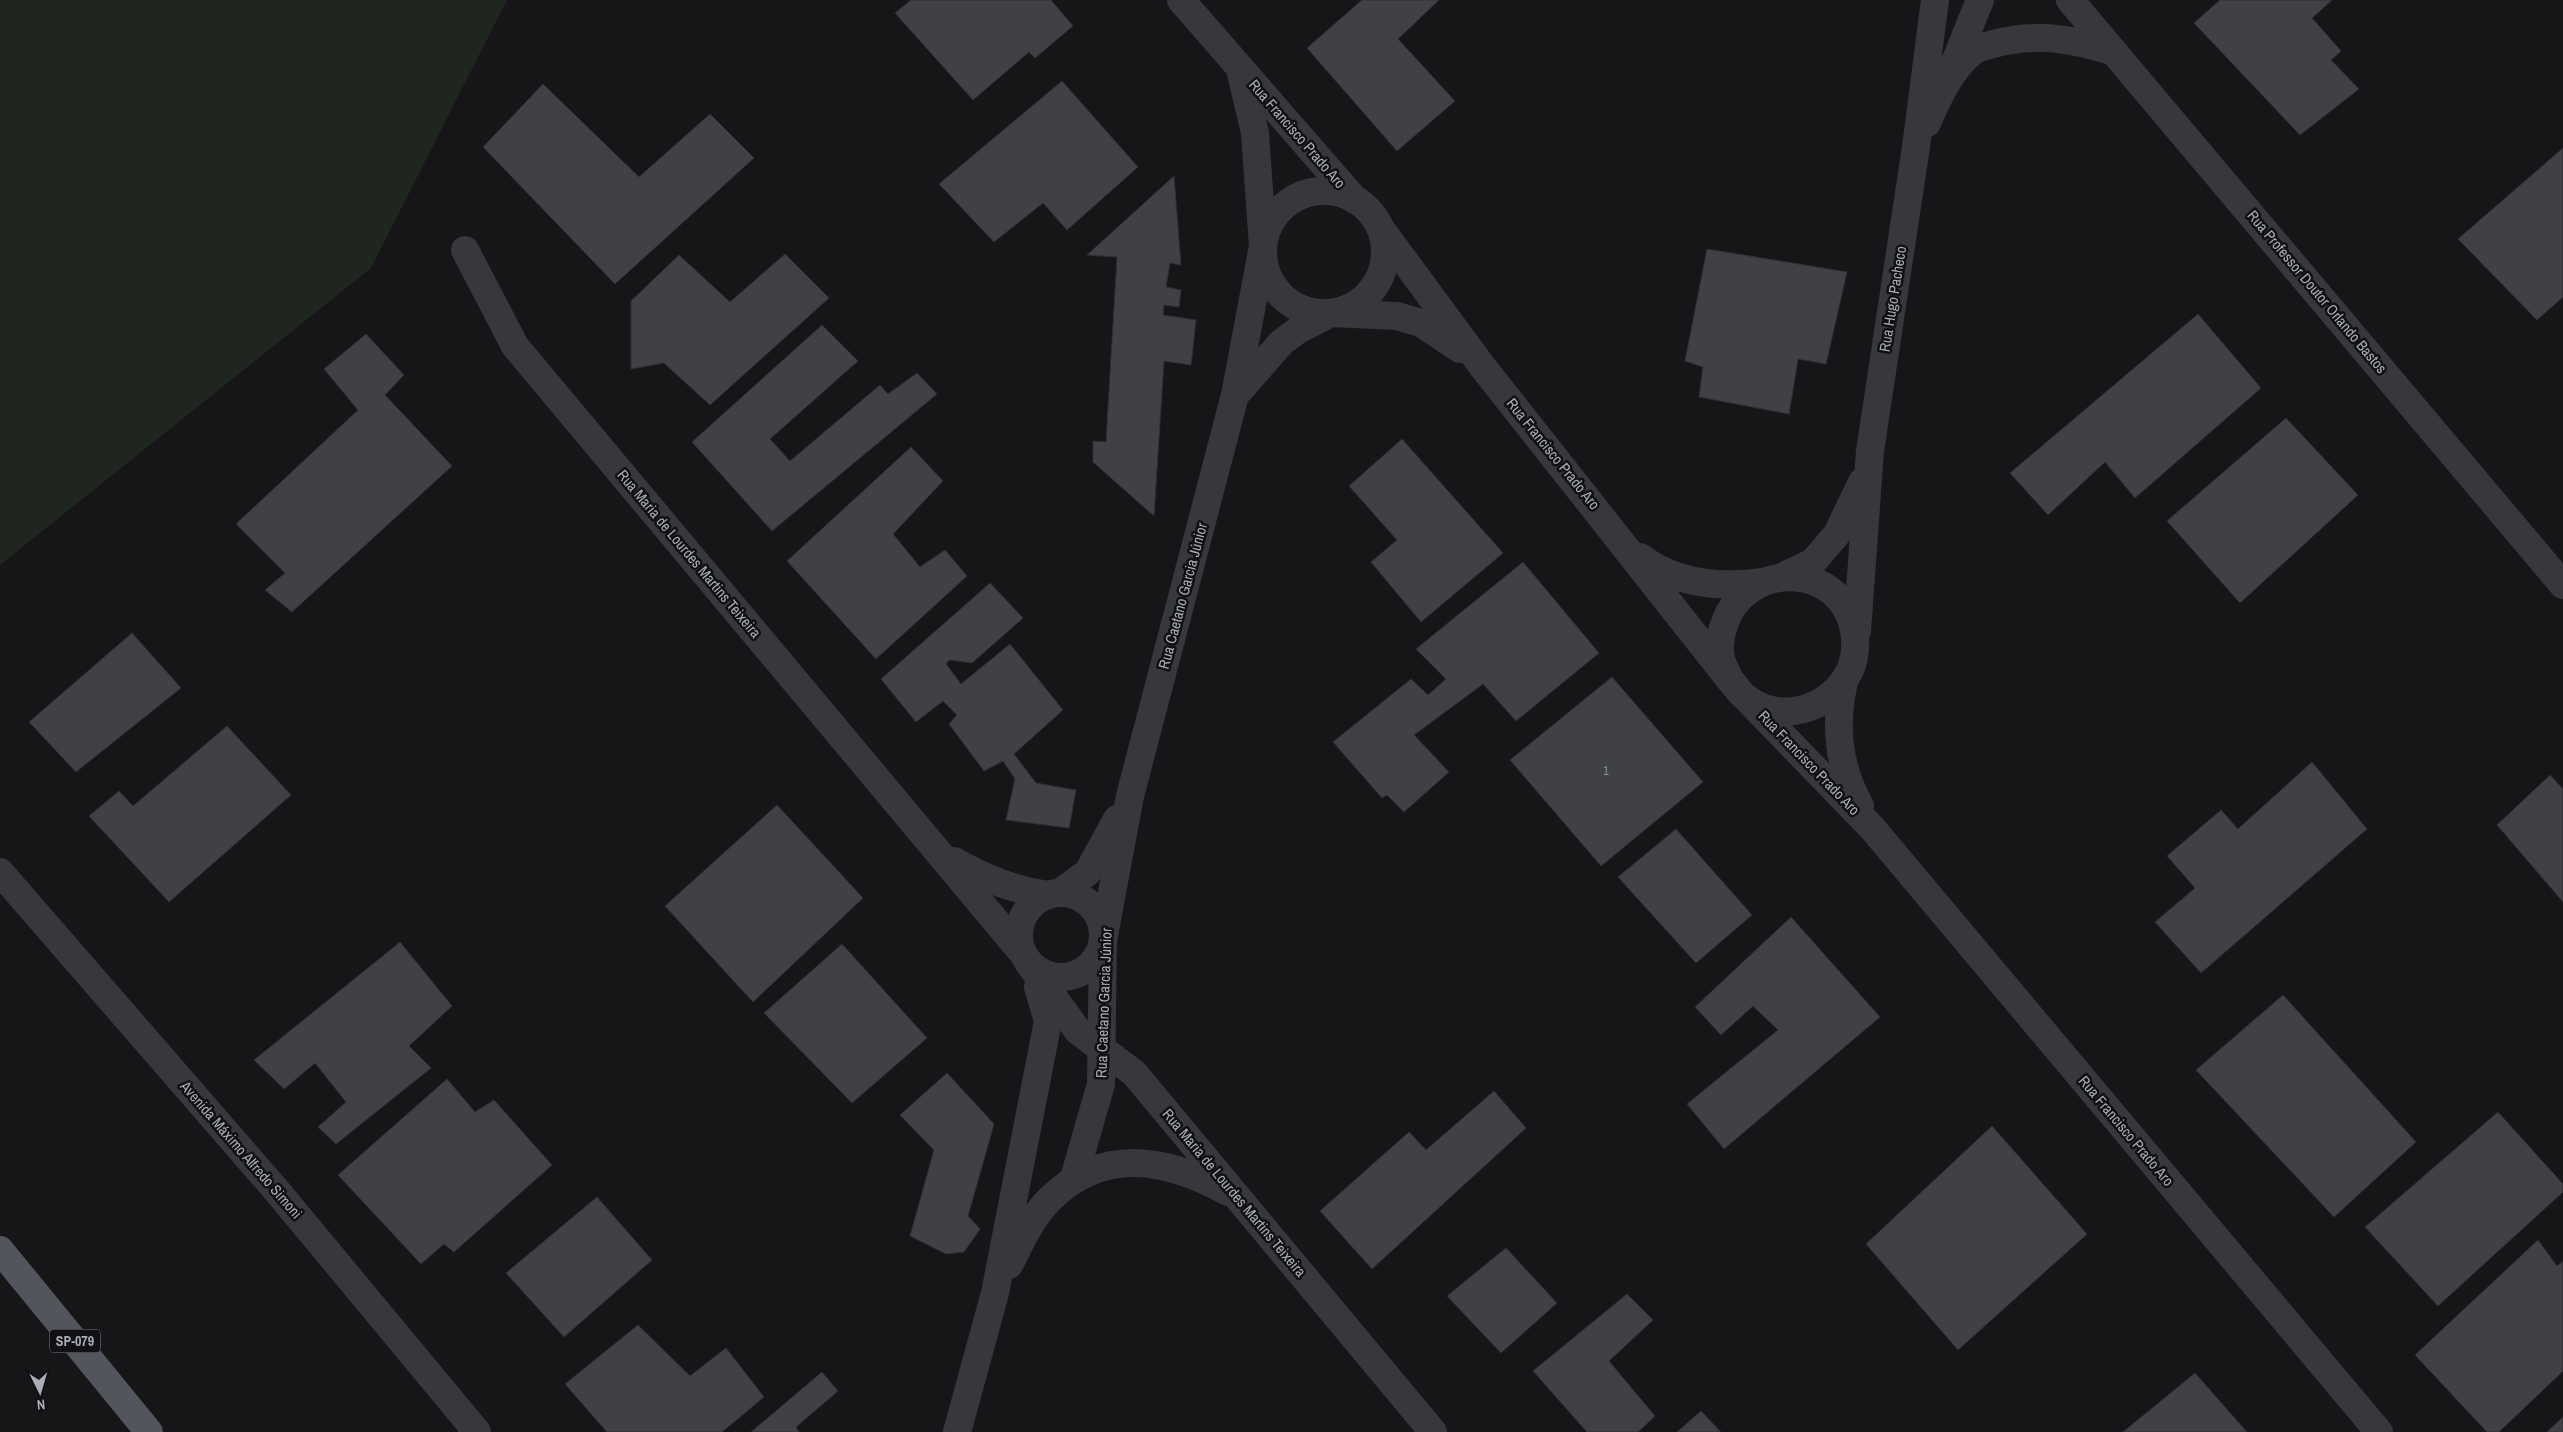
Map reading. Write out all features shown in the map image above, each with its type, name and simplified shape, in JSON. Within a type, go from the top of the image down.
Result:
[{"type":"main road","name":"SP-079","points":[[0,1250],[149,1432]]},
{"type":"street","name":"Rua Francisco Prado Aro","points":[[1181,0],[1355,200]]},
{"type":"street","name":"Rua Hugo Pacheco","points":[[1856,642],[1870,451],[1916,147],[1935,0]]},
{"type":"street","name":"Rua Hugo Pacheco","points":[[1916,147],[1950,76],[1980,0]]},
{"type":"street","name":"Rua Professor Doutor Orlando Bastos","points":[[2070,0],[2563,585]]},
{"type":"street","name":"Rua Hugo Pacheco","points":[[1950,76],[1973,50],[2010,39],[2045,37],[2078,40],[2116,53]]},
{"type":"street","name":"Rua Francisco Prado Aro","points":[[1240,69],[1255,133],[1263,246]]},
{"type":"street","points":[[1316,192],[1336,192],[1355,200],[1370,212],[1381,229],[1385,248],[1384,266],[1377,283],[1365,298],[1348,308],[1330,313],[1300,308],[1276,290],[1268,277],[1263,246],[1267,231],[1274,218],[1284,206],[1297,198],[1316,192]]},
{"type":"street","name":"Rua Francisco Prado Aro","points":[[1381,229],[1482,366],[1738,688],[1872,829],[2379,1432]]},
{"type":"street","name":"Rua Caetano Garcia Júnior","points":[[1074,1178],[1101,1084],[1103,941],[1130,796],[1235,395],[1263,246]]},
{"type":"street","name":"Rua Maria de Lourdes Martins Teixeira","points":[[465,250],[515,346],[1024,956],[1078,1031],[1134,1073],[1433,1432]]},
{"type":"street","name":"Rua Francisco Prado Aro","points":[[1330,313],[1397,316],[1421,323],[1446,337],[1482,366]]},
{"type":"street","name":"Rua Caetano Garcia Júnior","points":[[1235,395],[1255,370],[1281,343],[1298,330],[1330,313]]},
{"type":"street","name":"Rua Hugo Pacheco","points":[[1772,579],[1813,562],[1837,534],[1860,489],[1870,451]]},
{"type":"street","name":"Rua Francisco Prado Aro","points":[[1624,543],[1642,559],[1673,575],[1703,585],[1735,586],[1772,579]]},
{"type":"street","points":[[1772,579],[1806,579],[1826,588],[1837,597],[1852,621],[1856,642],[1853,664],[1844,682],[1829,698],[1816,705],[1789,712],[1766,708],[1738,688],[1721,658],[1720,635],[1728,613],[1741,594],[1772,579]]},
{"type":"street","name":"Rua Francisco Prado Aro","points":[[1844,682],[1840,703],[1841,761],[1850,788],[1872,829]]},
{"type":"street","name":"Rua Caetano Garcia Júnior","points":[[1054,894],[1088,872],[1130,796]]},
{"type":"street","name":"Rua Maria de Lourdes Martins Teixeira","points":[[932,845],[950,859],[986,878],[1017,890],[1054,894]]},
{"type":"street","name":"Avenida Máximo Alfredo Simoni","points":[[0,872],[271,1183],[477,1432]]},
{"type":"street","points":[[957,1432],[995,1293],[1048,1020],[1045,1005],[1024,956],[1018,936],[1020,923],[1026,911],[1035,902],[1054,894],[1075,895],[1092,908],[1102,927],[1103,941],[1099,954],[1090,966],[1078,974],[1064,977],[1051,976],[1038,971],[1024,956]]},
{"type":"street","points":[[995,1293],[1024,1235],[1047,1202],[1074,1178],[1111,1165],[1130,1163],[1157,1165],[1186,1172],[1240,1199]]},
{"type":"shaded area","points":[[0,0],[507,0],[371,268],[0,565]]},
{"type":"building","points":[[911,0],[1051,0],[1073,26],[1035,58],[1029,52],[973,100],[895,13]]},
{"type":"building","points":[[1362,0],[1439,0],[1398,39],[1455,101],[1397,151],[1307,48]]},
{"type":"building","points":[[2220,0],[2332,0],[2312,18],[2341,51],[2331,60],[2359,89],[2300,135],[2194,23]]},
{"type":"building","points":[[1062,81],[1138,167],[1067,230],[1043,203],[994,242],[939,184]]},
{"type":"building","points":[[543,84],[639,177],[710,114],[754,158],[615,284],[483,147]]},
{"type":"building","points":[[2563,148],[2563,297],[2537,320],[2458,239]]},
{"type":"building","points":[[1174,176],[1181,265],[1170,263],[1166,287],[1181,290],[1179,307],[1164,305],[1163,315],[1196,320],[1191,365],[1164,361],[1154,516],[1093,462],[1093,441],[1106,442],[1117,257],[1087,255]]},
{"type":"building","points":[[1707,249],[1847,272],[1826,364],[1798,359],[1789,414],[1699,397],[1703,367],[1685,361]]},
{"type":"building","points":[[785,254],[829,298],[710,405],[664,363],[631,369],[631,301],[679,255],[730,302]]},
{"type":"building","points":[[2198,314],[2261,388],[2135,498],[2105,462],[2048,515],[2010,473]]},
{"type":"building","points":[[822,325],[858,361],[770,439],[790,461],[880,385],[888,394],[917,373],[937,394],[772,531],[692,442]]},
{"type":"building","points":[[366,334],[404,375],[385,395],[452,466],[292,612],[265,590],[285,573],[236,524],[358,410],[324,369]]},
{"type":"building","points":[[2286,418],[2358,495],[2240,603],[2167,521]]},
{"type":"building","points":[[1402,439],[1503,553],[1421,622],[1371,562],[1397,540],[1349,486]]},
{"type":"building","points":[[911,447],[943,481],[893,534],[920,567],[945,550],[967,576],[876,659],[787,561]]},
{"type":"building","points":[[1523,562],[1599,653],[1516,721],[1483,684],[1414,735],[1449,772],[1404,812],[1387,795],[1382,798],[1333,742],[1411,679],[1428,695],[1446,679],[1416,649]]},
{"type":"building","points":[[990,583],[1023,618],[972,663],[949,660],[946,664],[961,684],[1010,644],[1063,710],[1014,754],[1036,783],[1076,790],[1069,828],[1006,820],[1015,779],[1003,761],[984,771],[949,724],[957,715],[943,701],[916,722],[881,679]]},
{"type":"building","points":[[132,633],[181,688],[76,772],[29,722]]},
{"type":"building","points":[[1612,677],[1703,782],[1601,866],[1510,760]]},
{"type":"building","points":[[227,726],[291,795],[169,902],[89,816],[119,791],[133,806]]},
{"type":"building","points":[[2312,762],[2367,829],[2201,973],[2155,922],[2195,888],[2167,856],[2221,810],[2238,829]]},
{"type":"building","points":[[2550,775],[2563,789],[2563,902],[2497,825]]},
{"type":"building","points":[[777,805],[863,898],[753,1002],[665,906]]},
{"type":"building","points":[[1676,829],[1752,915],[1696,963],[1618,877]]},
{"type":"building","points":[[1791,917],[1880,1017],[1724,1149],[1687,1104],[1778,1030],[1753,1006],[1721,1035],[1695,1007]]},
{"type":"building","points":[[400,942],[452,1006],[409,1046],[431,1068],[336,1144],[318,1127],[346,1102],[315,1063],[284,1089],[254,1060]]},
{"type":"building","points":[[842,944],[927,1038],[852,1103],[764,1013]]},
{"type":"building","points":[[2283,995],[2416,1142],[2334,1217],[2196,1070]]},
{"type":"building","points":[[947,1073],[994,1124],[968,1216],[980,1229],[964,1252],[946,1254],[910,1236],[934,1150],[900,1115]]},
{"type":"building","points":[[447,1079],[475,1112],[494,1100],[552,1165],[454,1252],[444,1244],[421,1264],[338,1175]]},
{"type":"building","points":[[1494,1091],[1526,1128],[1372,1269],[1320,1211],[1409,1132],[1426,1150]]},
{"type":"building","points":[[2498,1112],[2563,1184],[2563,1192],[2438,1306],[2365,1227]]},
{"type":"building","points":[[1992,1126],[2087,1234],[1958,1350],[1866,1244]]},
{"type":"building","points":[[597,1197],[652,1260],[564,1337],[506,1273]]},
{"type":"building","points":[[2538,1240],[2557,1266],[2563,1261],[2563,1371],[2499,1432],[2487,1432],[2415,1355]]},
{"type":"building","points":[[1506,1248],[1557,1303],[1501,1353],[1447,1296]]},
{"type":"building","points":[[1627,1294],[1653,1320],[1609,1361],[1655,1416],[1638,1432],[1587,1432],[1533,1371]]},
{"type":"building","points":[[638,1325],[690,1376],[726,1348],[764,1397],[722,1432],[607,1432],[565,1384]]},
{"type":"building","points":[[822,1372],[838,1391],[796,1427],[799,1432],[751,1432]]},
{"type":"building","points":[[2195,1373],[2247,1432],[2123,1432]]},
{"type":"building","points":[[1701,1411],[1721,1432],[1677,1432]]},
{"type":"building","points":[[2563,1417],[2563,1432],[2547,1432]]}]
